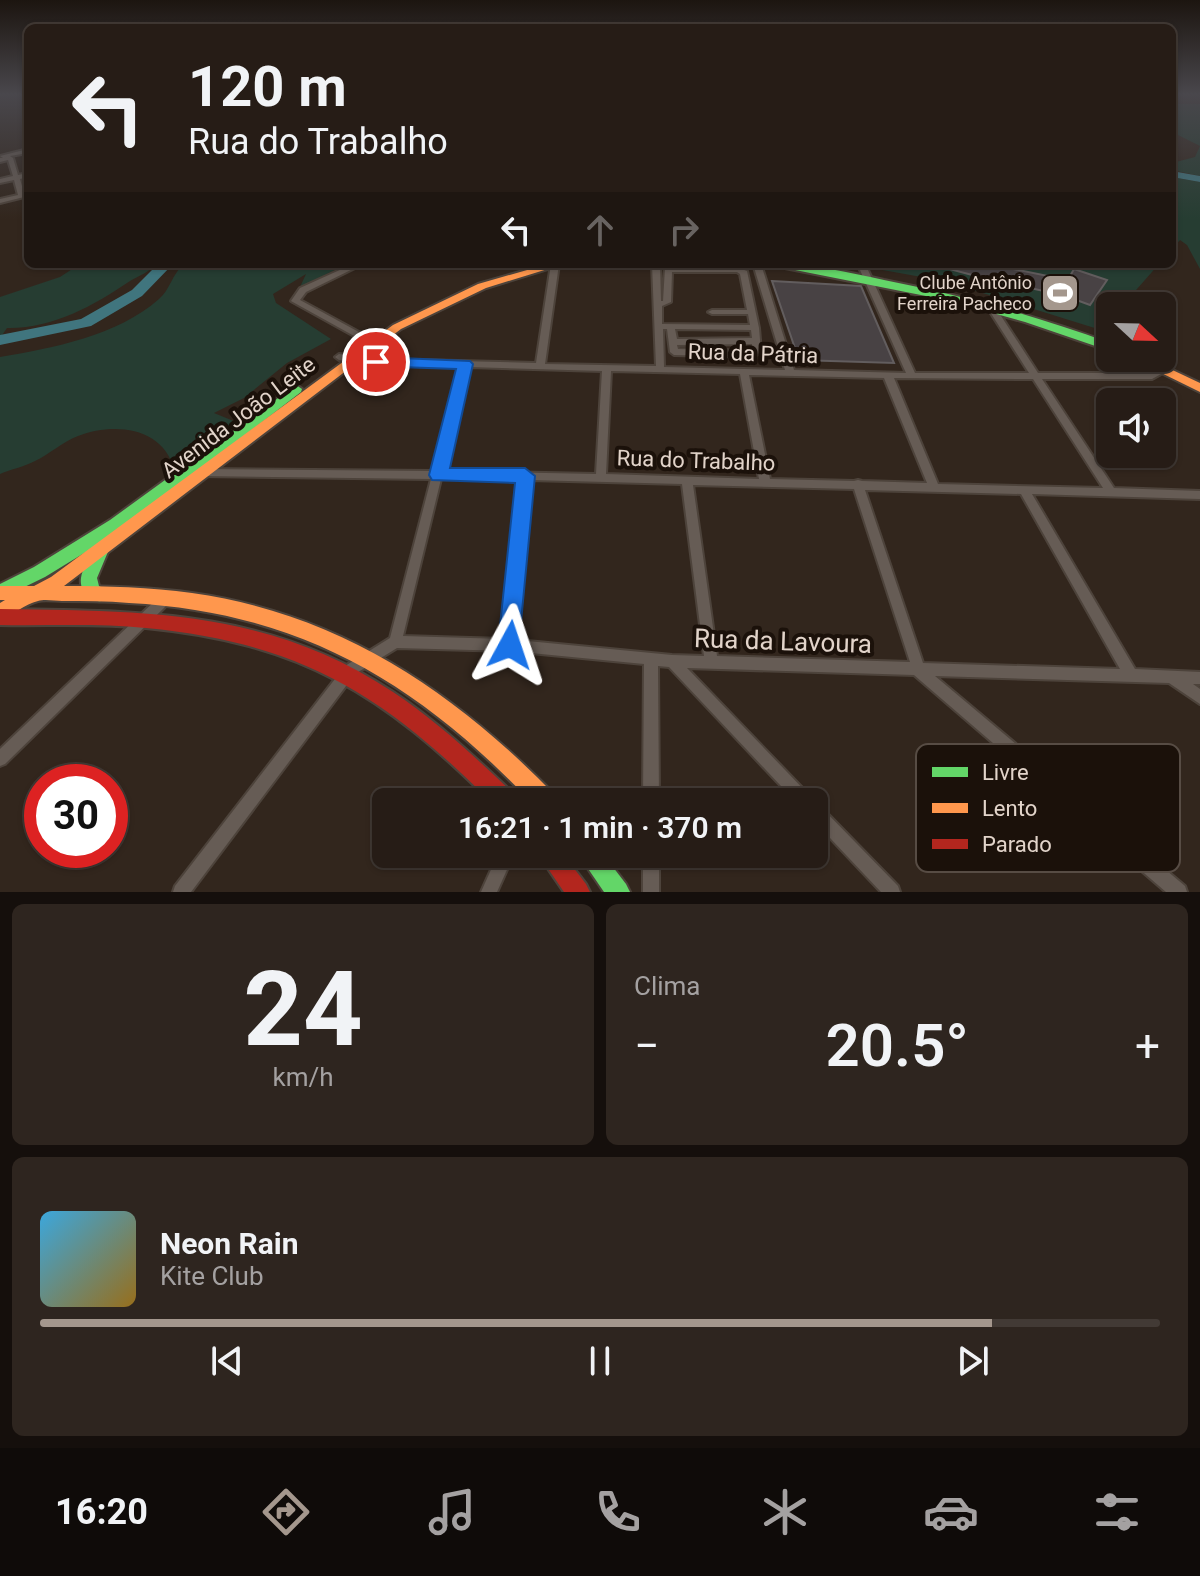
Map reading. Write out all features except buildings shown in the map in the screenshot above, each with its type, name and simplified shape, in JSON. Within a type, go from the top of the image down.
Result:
[{"type":"street","points":[[0,159],[24,152]]},
{"type":"street","points":[[0,159],[10,158],[24,194]]},
{"type":"street","points":[[0,181],[24,176]]},
{"type":"street","points":[[0,201],[24,196]]},
{"type":"street","points":[[350,268],[303,290],[295,301],[365,339]]},
{"type":"street","name":"Avenida João Leite","points":[[344,359],[365,339],[442,295],[524,268]]},
{"type":"street","name":"Avenida João Leite","points":[[0,614],[37,593],[102,547],[198,469],[344,359],[447,300],[504,278],[542,268]]},
{"type":"street","points":[[540,365],[556,268]]},
{"type":"street","points":[[656,268],[660,368]]},
{"type":"street","points":[[758,268],[790,373]]},
{"type":"street","points":[[834,268],[984,294],[1096,334]]},
{"type":"street","points":[[657,305],[667,302],[670,270],[742,271],[755,328],[757,352],[677,352],[671,326]]},
{"type":"street","points":[[866,274],[989,304],[1096,342]]},
{"type":"street","points":[[866,274],[912,376]]},
{"type":"street","points":[[657,287],[667,284]]},
{"type":"street","points":[[989,304],[1111,492]]},
{"type":"street","points":[[712,312],[750,312]]},
{"type":"street","points":[[658,326],[755,328]]},
{"type":"street","name":"Rua da Pátria","points":[[344,359],[888,376],[1152,376],[1155,372]]},
{"type":"street","points":[[181,892],[350,670],[395,642],[465,364]]},
{"type":"street","points":[[601,478],[607,367]]},
{"type":"street","points":[[1176,370],[1200,381]]},
{"type":"street","points":[[744,372],[765,482]]},
{"type":"street","points":[[1175,372],[1200,388]]},
{"type":"street","points":[[888,376],[934,487]]},
{"type":"street","name":"Avenida João Leite","points":[[0,593],[49,569],[198,469]]},
{"type":"street","name":"Rua do Trabalho","points":[[198,469],[1200,495]]},
{"type":"street","points":[[510,645],[525,476]]},
{"type":"street","points":[[687,480],[711,661]]},
{"type":"street","points":[[858,484],[919,671],[1005,744]]},
{"type":"street","points":[[1024,490],[1132,677]]},
{"type":"street","points":[[100,595],[92,591],[89,578],[102,547]]},
{"type":"street","points":[[0,593],[197,601],[256,615],[324,637],[429,693],[492,745],[529,788]]},
{"type":"street","points":[[0,759],[165,599]]},
{"type":"street","points":[[0,614],[146,620],[241,635],[294,649],[350,670],[395,698],[460,752],[493,788]]},
{"type":"street","points":[[241,635],[256,615]]},
{"type":"street","name":"Rua da Lavoura","points":[[395,642],[510,645],[672,661],[1200,678]]},
{"type":"street","points":[[651,659],[651,788]]},
{"type":"street","points":[[672,661],[793,788]]},
{"type":"street","points":[[1172,678],[1200,697]]},
{"type":"street","points":[[828,825],[892,892]]},
{"type":"street","points":[[489,892],[500,868]]},
{"type":"street","points":[[560,868],[578,892]]},
{"type":"street","points":[[600,868],[618,892]]},
{"type":"street","points":[[651,868],[651,892]]},
{"type":"street","points":[[1155,872],[1179,892]]},
{"type":"green space","points":[[1179,136],[1200,136],[1200,146]]},
{"type":"green space","points":[[1200,146],[1200,176],[1176,171],[1176,162],[1195,157]]},
{"type":"green space","points":[[1176,178],[1200,182],[1200,269],[1187,245],[1180,240],[1176,244]]},
{"type":"green space","points":[[74,268],[150,268],[72,314],[40,325],[7,328],[0,338],[0,297],[60,277]]},
{"type":"green space","points":[[180,268],[339,268],[300,287],[306,274],[273,294],[276,303],[331,339],[287,363],[244,398],[214,413],[236,422],[174,470],[160,445],[149,437],[122,429],[107,429],[78,436],[31,463],[0,474],[0,357],[63,344],[124,322],[159,299]]},
{"type":"green space","name":"Clube Antônio Ferreira Pacheco","points":[[871,268],[1155,268],[1134,292],[1096,292],[1096,328],[944,281]]},
{"type":"waterway","points":[[1176,175],[1200,179]]},
{"type":"waterway","points":[[0,340],[86,323],[137,293],[162,268]]},
{"type":"traffic: fast","points":[[802,268],[988,307],[1096,342]]},
{"type":"traffic: fast","points":[[0,592],[40,572],[116,524],[296,389]]},
{"type":"traffic: fast","points":[[100,595],[92,591],[89,578],[102,547]]},
{"type":"traffic: fast","points":[[600,868],[618,892]]},
{"type":"traffic: slow","points":[[0,612],[57,582],[397,327],[482,286],[545,268]]},
{"type":"traffic: slow","points":[[1166,372],[1200,388]]},
{"type":"traffic: slow","points":[[0,593],[171,598],[246,611],[296,626],[343,646],[431,698],[510,764],[533,788]]},
{"type":"traffic: jam","points":[[0,617],[146,620],[255,638],[302,654],[386,698],[426,727],[492,788]]},
{"type":"traffic: jam","points":[[560,868],[578,892]]},
{"type":"place","name":"Clube Antônio Ferreira Pacheco","points":[[1060,293]]},
{"type":"route","points":[[376,362],[465,364],[439,475],[525,476],[510,645]]}]
